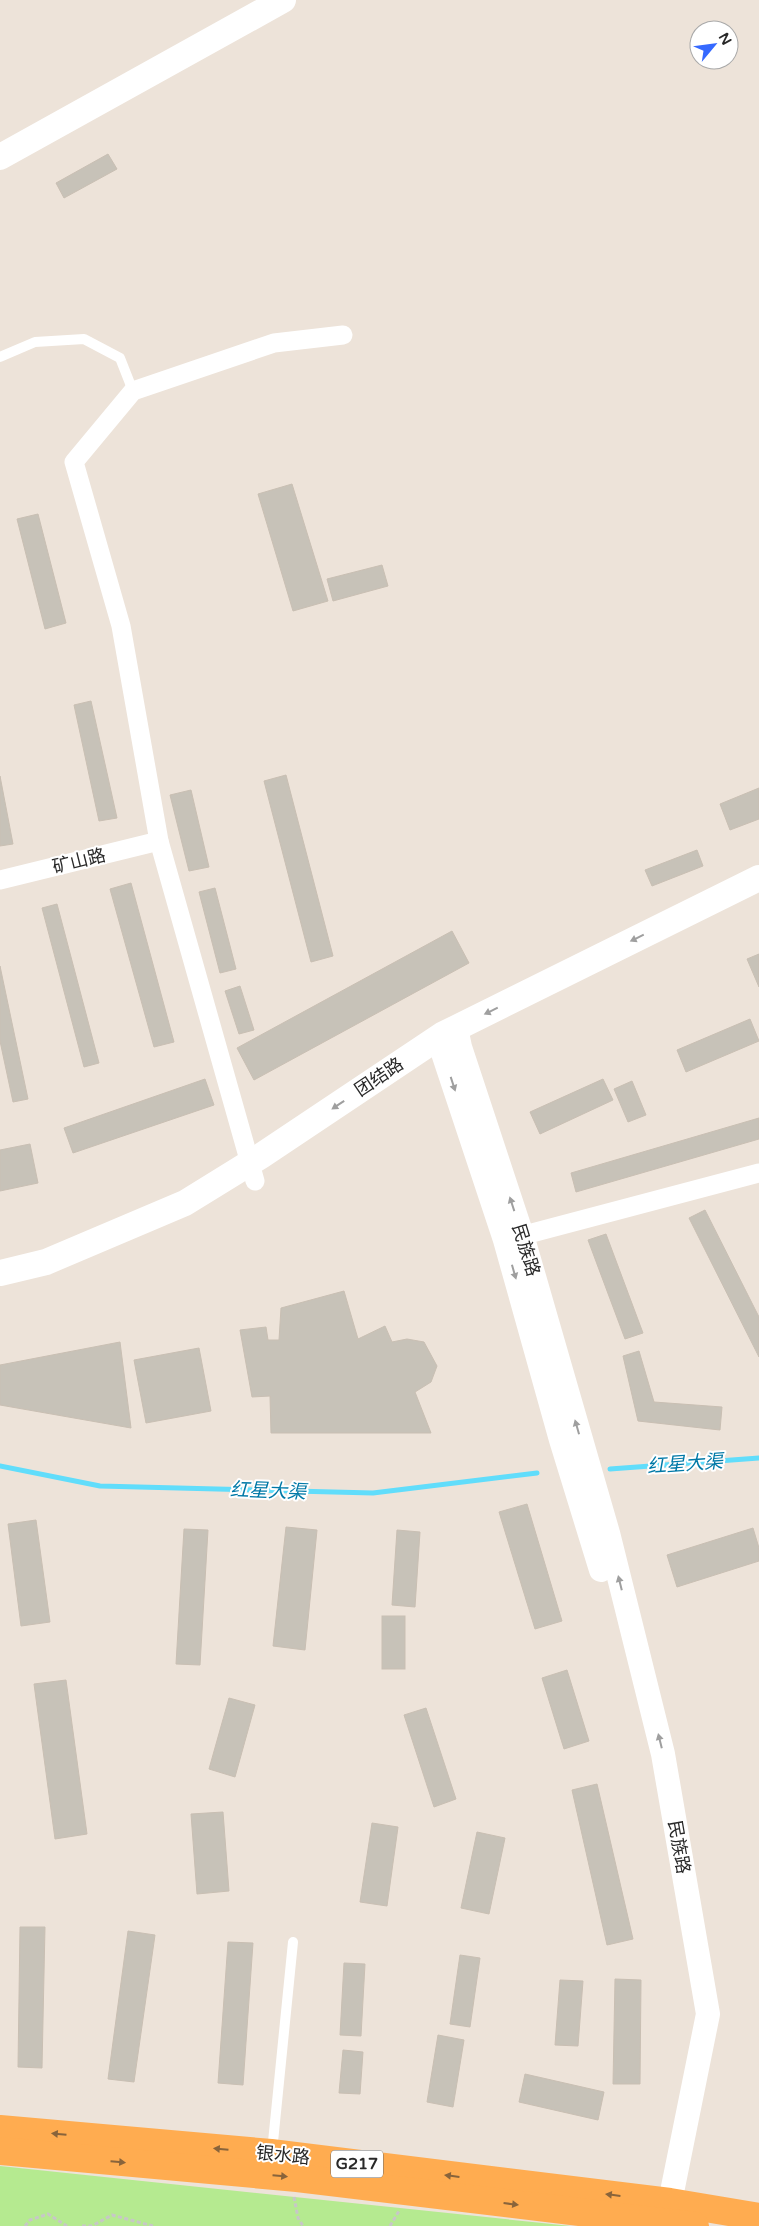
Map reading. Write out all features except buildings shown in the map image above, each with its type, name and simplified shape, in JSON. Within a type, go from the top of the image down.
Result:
[{"type":"highway","name":"银水路","points":[[0,2129],[272,2153],[663,2201],[704,2218]]},
{"type":"highway","name":"银水路","points":[[0,2151],[704,2218]]},
{"type":"highway","name":"G217","points":[[704,2218],[759,2217]]},
{"type":"main road","points":[[0,138],[250,0]]},
{"type":"main road","points":[[0,157],[283,0]]},
{"type":"main road","name":"团结路","points":[[0,1289],[51,1277],[192,1218],[252,1172],[449,1042],[759,878]]},
{"type":"main road","name":"团结路","points":[[449,1042],[759,896]]},
{"type":"main road","name":"团结路","points":[[0,1273],[46,1262],[185,1203],[252,1172]]},
{"type":"street","points":[[252,1172],[159,841],[121,626],[74,462],[133,390],[274,343],[343,335]]},
{"type":"street","name":"矿山路","points":[[0,880],[159,841]]},
{"type":"street","name":"民族路","points":[[449,1042],[513,1237],[663,1754],[708,2014],[663,2201]]},
{"type":"street","points":[[513,1237],[759,1173]]},
{"type":"lane","points":[[0,357],[35,342],[84,339],[120,358],[133,390]]},
{"type":"lane","points":[[272,2153],[293,1942]]},
{"type":"path","points":[[294,2197],[298,2218],[303,2226]]},
{"type":"path","points":[[390,2226],[400,2208]]},
{"type":"path","points":[[25,2226],[30,2220],[48,2214],[67,2226]]},
{"type":"path","points":[[82,2226],[92,2226],[112,2215],[154,2226]]},
{"type":"green space","points":[[0,2166],[571,2226],[0,2226]]},
{"type":"waterway","name":"红星大渠","points":[[610,1469],[759,1458]]},
{"type":"waterway","name":"红星大渠","points":[[0,1466],[100,1486],[373,1493],[537,1473]]}]
